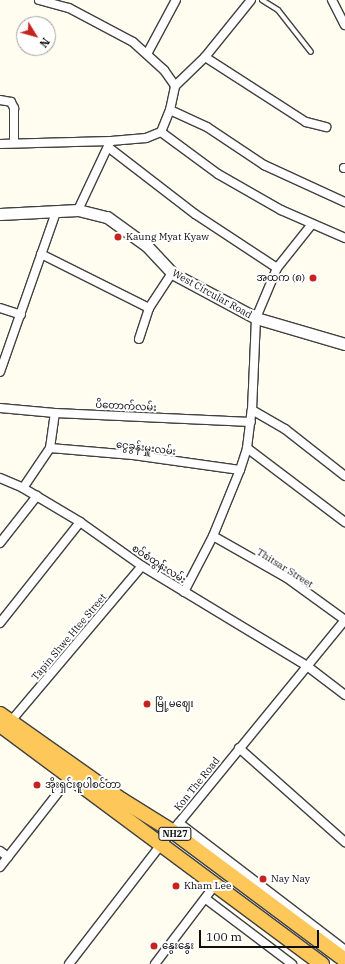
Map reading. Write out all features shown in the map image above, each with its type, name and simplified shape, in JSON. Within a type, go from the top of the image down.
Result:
[{"type":"highway","name":"NH27","points":[[4,720],[70,776],[160,846],[322,964]]},
{"type":"highway","name":"NH27","points":[[4,720],[122,800],[175,827],[345,960]]},
{"type":"street","points":[[40,0],[69,8],[133,42],[147,54],[175,86]]},
{"type":"street","points":[[147,54],[176,0]]},
{"type":"street","points":[[0,144],[109,144],[146,138],[161,132],[170,110],[175,86],[205,57],[251,0]]},
{"type":"street","points":[[332,0],[345,25]]},
{"type":"street","points":[[205,57],[306,122],[326,127]]},
{"type":"street","points":[[0,100],[11,102],[14,108],[14,143]]},
{"type":"street","points":[[170,110],[207,127],[264,165],[345,202]]},
{"type":"street","points":[[161,132],[218,174],[281,210],[345,238]]},
{"type":"street","points":[[78,210],[109,144]]},
{"type":"street","points":[[109,144],[195,214],[277,268]]},
{"type":"street","name":"West Circular Road","points":[[0,214],[78,210],[107,217],[121,225],[147,246],[172,273],[256,318],[345,344]]},
{"type":"street","points":[[0,372],[22,315],[56,212]]},
{"type":"street","points":[[184,592],[213,536],[240,470],[247,448],[252,410],[256,318],[277,268],[312,224]]},
{"type":"street","points":[[41,254],[149,308]]},
{"type":"street","points":[[139,338],[149,308],[172,273]]},
{"type":"street","points":[[0,308],[22,315]]},
{"type":"street","name":"ပိတောက်လမ်း","points":[[0,408],[55,413],[251,422]]},
{"type":"street","points":[[252,410],[285,429],[345,476]]},
{"type":"street","points":[[23,488],[50,448],[55,413]]},
{"type":"street","name":"ငွေခွန်းမှူးလမ်း","points":[[50,448],[133,455],[240,470]]},
{"type":"street","points":[[247,448],[345,522]]},
{"type":"street","name":"စဝ်စံထွန်းလမ်း","points":[[0,478],[23,488],[80,522],[142,566],[307,666],[345,695]]},
{"type":"street","points":[[0,544],[37,496]]},
{"type":"street","points":[[0,624],[80,522]]},
{"type":"street","name":"Thitsar Street","points":[[213,536],[288,578],[345,620]]},
{"type":"street","name":"Tapin Shwe Htee Street","points":[[4,720],[142,566]]},
{"type":"street","name":"Kon The Road","points":[[69,964],[175,827],[345,620]]},
{"type":"street","points":[[239,748],[345,842]]},
{"type":"street","points":[[0,867],[70,776]]},
{"type":"street","points":[[175,827],[345,950]]},
{"type":"street","points":[[0,851],[8,857]]},
{"type":"street","points":[[156,963],[206,900],[215,885]]},
{"type":"street","points":[[206,900],[292,964]]},
{"type":"lane","points":[[262,0],[278,10],[311,52]]},
{"type":"place","name":"Kaung Myat Kyaw","points":[[118,237]]},
{"type":"place","name":"အထက (၈)","points":[[313,278]]},
{"type":"place","name":"မြို့မဈေး","points":[[147,704]]},
{"type":"place","name":"အိုးရှင်းစူပါစင်တာ","points":[[37,785]]},
{"type":"place","name":"Nay Nay","points":[[263,879]]},
{"type":"place","name":"Kham Lee","points":[[176,886]]},
{"type":"place","name":"နွေးနွေး","points":[[154,946]]}]
